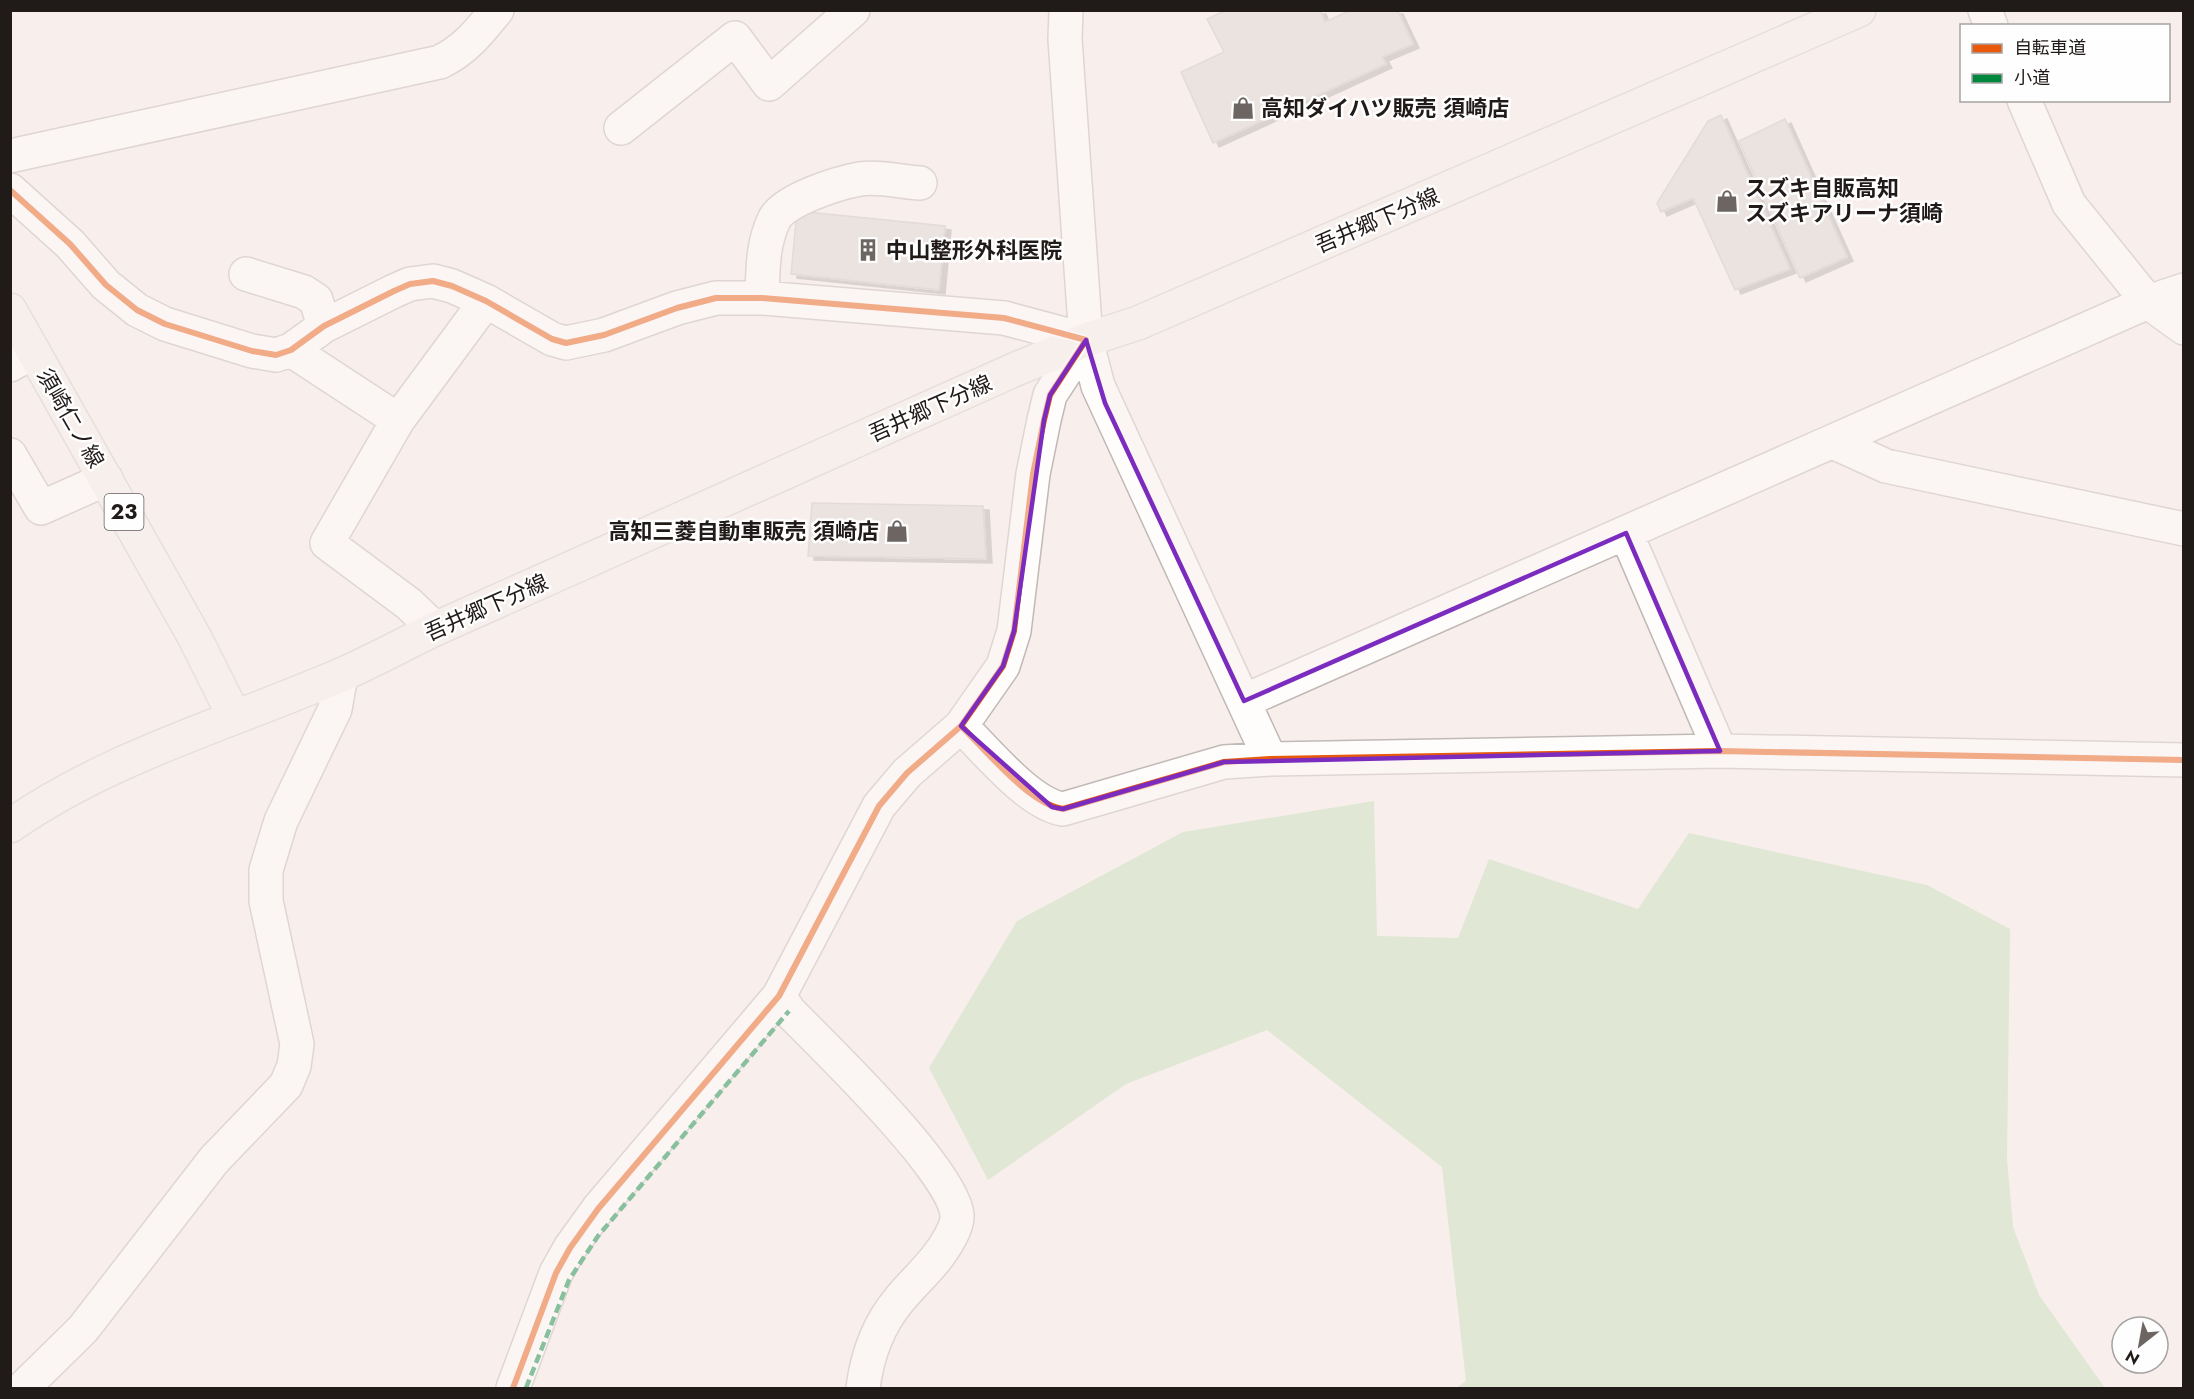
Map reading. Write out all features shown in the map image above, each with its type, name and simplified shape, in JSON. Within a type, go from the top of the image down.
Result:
[{"type":"main road","name":"吾井郷下分線","points":[[10,826],[32,811],[102,773],[234,716],[341,675],[435,629],[1086,340],[1138,323],[1859,10]]},
{"type":"main road","name":"須崎仁ノ線","points":[[10,310],[22,359],[106,479],[195,638],[234,716]]},
{"type":"street","points":[[10,156],[440,62],[456,54],[472,40],[497,10]]},
{"type":"street","points":[[621,128],[735,38],[769,84],[853,10]]},
{"type":"street","points":[[1066,10],[1065,39],[1086,340],[1098,386],[1270,759]]},
{"type":"street","points":[[2025,102],[2069,204],[2148,302],[2184,328]]},
{"type":"street","points":[[762,298],[763,250],[774,218],[784,208],[816,192],[861,179],[920,183]]},
{"type":"street","points":[[10,190],[69,244],[106,285],[137,310],[165,324],[252,351],[276,355],[291,350],[324,326],[410,284],[433,281],[452,286],[486,301],[552,339],[566,343],[604,335],[677,308],[716,298],[762,298],[1004,318],[1086,340]]},
{"type":"street","points":[[246,274],[304,292],[316,300],[324,326]]},
{"type":"street","points":[[1244,701],[2148,302],[2184,290]]},
{"type":"street","points":[[435,629],[409,604],[327,543],[398,420],[486,301]]},
{"type":"street","points":[[513,1389],[556,1273],[570,1248],[598,1209],[779,996],[879,806],[907,773],[961,726],[1003,666],[1014,631],[1034,474],[1050,395],[1086,340]]},
{"type":"street","points":[[291,350],[398,420]]},
{"type":"street","points":[[1833,442],[1886,466],[2184,528]]},
{"type":"street","points":[[10,455],[41,508],[106,479]]},
{"type":"street","points":[[1626,533],[1720,751]]},
{"type":"street","points":[[23,1389],[84,1329],[214,1160],[286,1085],[294,1066],[297,1044],[266,901],[266,870],[280,820],[335,709],[341,675]]},
{"type":"street","points":[[961,726],[1028,791],[1052,807],[1063,808],[1224,762],[1270,759],[1720,751],[2184,760]]},
{"type":"street","points":[[779,996],[789,1011],[894,1121],[945,1184],[957,1215],[951,1233],[939,1255],[897,1302],[881,1328],[868,1359],[863,1389]]},
{"type":"highlighted area","points":[[1086,340],[1105,403],[1244,701],[1626,533],[1720,751],[1224,762],[1063,809],[1052,807],[961,726],[1003,666],[1014,631],[1044,420],[1050,395]]},
{"type":"green space","points":[[1374,801],[1377,936],[1458,938],[1489,859],[1638,909],[1689,833],[1927,885],[2010,929],[2007,1159],[2013,1227],[2039,1295],[2105,1388],[1456,1388],[1466,1381],[1442,1167],[1267,1030],[1126,1084],[988,1180],[929,1068],[1017,921],[1183,832]]},
{"type":"building","name":"高知ダイハツ販売 須崎店","points":[[1226,10],[1320,10],[1325,22],[1351,10],[1397,10],[1413,44],[1382,57],[1386,64],[1213,143],[1181,72],[1224,52],[1207,19]]},
{"type":"building","name":"スズキ自販高知 スズキアリーナ須崎","points":[[1721,115],[1790,269],[1735,290],[1693,198],[1661,212],[1657,203],[1708,121]]},
{"type":"building","points":[[1785,119],[1847,257],[1800,278],[1739,141]]},
{"type":"building","name":"中山整形外科医院","points":[[797,211],[945,226],[939,290],[791,274]]},
{"type":"building","name":"高知三菱自動車販売 須崎店","points":[[812,503],[983,506],[986,559],[808,556]]},
{"type":"marked path","points":[[526,1388],[569,1280],[598,1236],[789,1011]]},
{"type":"cycle path","points":[[10,190],[70,244],[106,285],[137,310],[165,324],[252,351],[276,355],[291,350],[324,326],[394,291],[410,284],[433,281],[452,286],[486,301],[552,339],[566,343],[604,335],[677,308],[716,298],[762,298],[1004,318],[1086,340],[1050,395],[1033,474],[1014,631],[1003,666],[961,726],[907,773],[879,806],[779,996],[598,1209],[570,1248],[556,1273],[513,1388]]},
{"type":"cycle path","points":[[961,726],[1022,787],[1050,805],[1063,809],[1224,762],[1270,759],[1720,751],[2184,760]]},
{"type":"place","name":"高知ダイハツ販売 須崎店","points":[[1243,108]]},
{"type":"place","name":"スズキ自販高知 スズキアリーナ須崎","points":[[1727,201]]},
{"type":"place","name":"中山整形外科医院","points":[[868,250]]},
{"type":"place","name":"高知三菱自動車販売 須崎店","points":[[897,531]]}]
